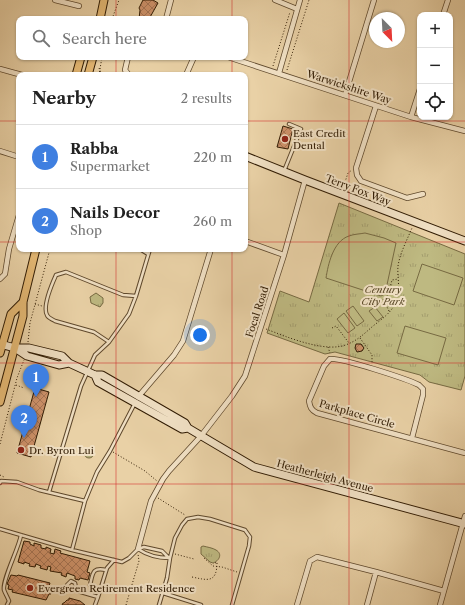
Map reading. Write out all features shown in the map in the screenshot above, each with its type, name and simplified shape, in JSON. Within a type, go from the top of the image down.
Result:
[{"type":"main road","points":[[101,16],[104,0]]},
{"type":"main road","points":[[77,72],[80,60]]},
{"type":"main road","points":[[89,72],[92,60]]},
{"type":"main road","points":[[0,402],[23,316],[23,302],[35,252]]},
{"type":"main road","points":[[0,353],[1,344],[11,314],[23,302]]},
{"type":"street","points":[[55,0],[79,6]]},
{"type":"street","points":[[167,16],[171,0]]},
{"type":"street","points":[[275,0],[297,9]]},
{"type":"street","points":[[278,73],[300,0]]},
{"type":"street","points":[[345,95],[374,0]]},
{"type":"street","points":[[444,12],[448,0]]},
{"type":"street","points":[[127,60],[125,70],[128,72]]},
{"type":"street","points":[[187,72],[193,60]]},
{"type":"street","name":"Warwickshire Way","points":[[237,60],[411,117],[465,131]]},
{"type":"street","points":[[0,69],[16,73]]},
{"type":"street","points":[[411,117],[417,98]]},
{"type":"street","points":[[376,106],[356,168],[357,175],[361,181],[407,198],[423,194]]},
{"type":"street","points":[[0,151],[16,156]]},
{"type":"street","name":"Terry Fox Way","points":[[248,157],[465,241]]},
{"type":"street","name":"Focal Road","points":[[138,549],[152,501],[161,483],[169,471],[201,436],[241,384],[250,365],[284,255],[305,180]]},
{"type":"street","points":[[0,279],[4,274],[16,225]]},
{"type":"street","points":[[248,242],[284,255]]},
{"type":"street","points":[[134,403],[174,355],[183,341],[210,252]]},
{"type":"street","name":"Heatherleigh Avenue","points":[[1,344],[15,348],[29,348],[62,356],[69,363],[95,375],[102,375],[185,423],[188,428],[254,467],[464,524]]},
{"type":"street","points":[[332,359],[370,368],[416,383],[422,388],[423,395],[412,438]]},
{"type":"street","name":"Parkplace Circle","points":[[332,359],[324,366],[309,401],[313,411],[465,453]]},
{"type":"street","name":"Heatherleigh Avenue","points":[[95,375],[98,382],[134,403],[182,429],[188,428]]},
{"type":"street","points":[[440,605],[464,524],[465,516]]},
{"type":"street","points":[[297,605],[310,561],[317,557],[444,591]]},
{"type":"street","points":[[367,605],[376,572]]},
{"type":"lane","points":[[283,171],[301,129],[289,124]]},
{"type":"lane","points":[[49,492],[80,386],[95,355],[108,342],[129,314],[136,296],[148,254],[145,252]]},
{"type":"lane","points":[[108,342],[94,332],[55,320],[46,315],[45,306],[56,275],[66,272],[124,295],[136,296]]},
{"type":"lane","points":[[72,550],[85,501],[97,472],[110,451],[134,403]]},
{"type":"lane","points":[[0,483],[1,481],[17,482],[85,501]]},
{"type":"lane","points":[[159,605],[167,578],[175,538],[180,527],[188,519],[198,518],[210,519],[245,530],[250,537],[249,546],[232,605]]},
{"type":"lane","points":[[0,529],[72,550],[122,562],[129,558],[138,549],[144,547],[162,551],[170,558]]},
{"type":"lane","points":[[8,605],[9,601],[4,589],[8,572],[22,535]]},
{"type":"lane","points":[[138,549],[145,554],[170,558]]},
{"type":"lane","points":[[95,605],[106,570],[114,560]]},
{"type":"lane","points":[[90,585],[93,572],[96,569],[100,568],[106,570]]},
{"type":"lane","points":[[67,585],[69,582],[74,582],[76,586],[72,590],[98,597]]},
{"type":"lane","points":[[162,594],[201,605]]},
{"type":"path","points":[[113,16],[119,0]]},
{"type":"path","points":[[286,76],[309,0]]},
{"type":"path","points":[[271,71],[290,12]]},
{"type":"path","points":[[98,72],[101,60]]},
{"type":"path","points":[[99,68],[101,72]]},
{"type":"path","points":[[341,194],[348,173],[356,168]]},
{"type":"path","points":[[261,328],[296,340],[322,346],[339,347],[350,344],[360,338],[390,312],[396,302],[398,265],[414,222]]},
{"type":"path","points":[[29,341],[30,323],[49,252]]},
{"type":"path","points":[[390,312],[383,299],[388,295],[392,280],[398,279]]},
{"type":"path","points":[[35,304],[42,306]]},
{"type":"path","points":[[332,328],[336,326],[350,344]]},
{"type":"path","points":[[360,338],[372,355],[370,368]]},
{"type":"path","points":[[328,346],[332,359]]},
{"type":"path","points":[[0,444],[15,385],[23,362]]},
{"type":"path","points":[[15,385],[24,388]]},
{"type":"path","points":[[110,451],[145,471],[161,483]]},
{"type":"path","points":[[154,496],[185,514],[188,519]]},
{"type":"path","points":[[126,605],[139,561],[138,549]]},
{"type":"path","points":[[171,553],[194,559]]},
{"type":"path","points":[[204,558],[213,564],[213,566],[241,573]]},
{"type":"path","points":[[192,576],[209,580],[215,575],[218,562],[213,564]]},
{"type":"green space","name":"Century City Park","points":[[339,203],[465,254],[465,376],[461,390],[429,382],[420,375],[335,352],[325,354],[267,333],[280,291],[309,302]]},
{"type":"green space","points":[[365,233],[396,243],[385,294],[381,296],[326,278],[332,254],[339,243],[349,236]]},
{"type":"green space","points":[[422,264],[463,278],[454,305],[413,291]]},
{"type":"green space","points":[[96,293],[103,298],[103,303],[100,307],[91,303],[90,297]]},
{"type":"green space","points":[[353,306],[364,321],[357,326],[346,311]]},
{"type":"green space","points":[[375,307],[383,317],[377,321],[369,311]]},
{"type":"green space","points":[[344,313],[355,328],[348,333],[337,319]]},
{"type":"green space","points":[[405,326],[446,338],[438,365],[397,353]]},
{"type":"green space","points":[[89,448],[94,453],[89,458],[84,453]]},
{"type":"green space","points":[[203,546],[213,549],[219,553],[220,555],[217,561],[213,563],[210,562],[201,554],[201,547]]},
{"type":"building","points":[[143,0],[153,0],[158,3],[151,16],[139,16],[139,8]]},
{"type":"building","name":"East Credit Dental","points":[[283,126],[293,129],[288,149],[277,147]]},
{"type":"building","points":[[356,344],[361,344],[364,348],[362,351],[357,352],[355,348]]},
{"type":"building","points":[[35,388],[49,392],[31,457],[17,453]]},
{"type":"building","points":[[24,541],[30,542],[30,544],[34,546],[34,543],[41,545],[41,548],[46,549],[46,547],[51,549],[50,553],[54,554],[55,549],[61,551],[60,553],[90,561],[87,572],[90,573],[88,580],[80,578],[79,580],[75,579],[75,576],[67,573],[66,577],[61,575],[62,573],[50,571],[51,567],[48,566],[47,570],[40,568],[41,566],[36,564],[35,567],[29,566],[30,564],[24,562],[24,564],[18,562]]},
{"type":"building","name":"Evergreen Retirement Residence","points":[[11,575],[18,575],[50,583],[49,586],[51,586],[51,594],[49,594],[46,600],[12,592],[13,590],[8,589],[9,585],[7,584]]},
{"type":"building","points":[[69,598],[80,601],[85,605],[62,605],[69,600]]},
{"type":"place","name":"East Credit Dental","points":[[285,139]]},
{"type":"place","name":"Rabba","points":[[36,397]]},
{"type":"place","name":"Nails Decor","points":[[24,438]]},
{"type":"place","name":"Dr. Byron Lui","points":[[21,450]]},
{"type":"place","name":"Evergreen Retirement Residence","points":[[30,588]]}]
